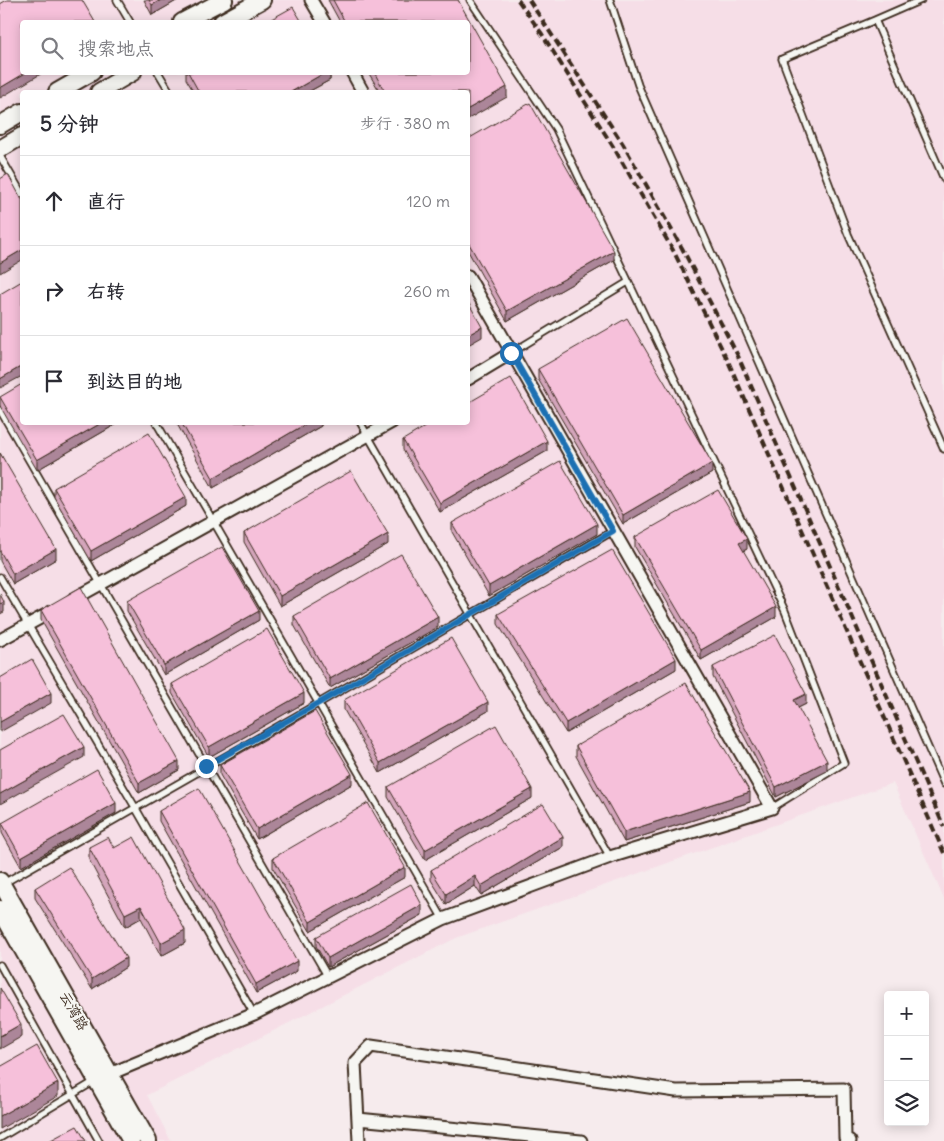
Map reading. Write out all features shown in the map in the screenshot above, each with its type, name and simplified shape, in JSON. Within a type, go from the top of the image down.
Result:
[{"type":"main road","points":[[186,20],[224,0]]},
{"type":"main road","points":[[226,20],[262,0]]},
{"type":"main road","points":[[60,90],[87,75]]},
{"type":"main road","points":[[102,90],[128,75]]},
{"type":"main road","points":[[0,125],[20,113]]},
{"type":"main road","points":[[0,149],[20,137]]},
{"type":"main road","name":"云湾路","points":[[1,883],[103,1077],[131,1141]]},
{"type":"main road","name":"云湾路","points":[[0,909],[103,1077],[148,1141]]},
{"type":"street","points":[[311,0],[323,20]]},
{"type":"street","points":[[354,75],[362,90]]},
{"type":"street","points":[[103,1077],[254,1014],[443,919],[610,857],[772,808],[470,280]]},
{"type":"street","points":[[470,378],[511,353]]},
{"type":"street","points":[[0,640],[387,425]]},
{"type":"street","points":[[359,1141],[355,1063],[371,1046],[676,1091],[844,1089],[845,1138],[850,1141]]},
{"type":"street","points":[[358,1118],[581,1141]]},
{"type":"lane","points":[[117,0],[129,20]]},
{"type":"lane","points":[[470,0],[556,129],[784,611],[844,762],[772,808]]},
{"type":"lane","points":[[610,0],[638,85],[944,784]]},
{"type":"lane","points":[[921,0],[782,59],[848,234],[944,449]]},
{"type":"lane","points":[[875,20],[944,179]]},
{"type":"lane","points":[[160,75],[169,90]]},
{"type":"lane","points":[[0,156],[20,191]]},
{"type":"lane","points":[[511,353],[628,282]]},
{"type":"lane","points":[[0,410],[328,978]]},
{"type":"lane","points":[[158,425],[443,919]]},
{"type":"lane","points":[[362,425],[610,857]]},
{"type":"lane","points":[[1,883],[319,703],[613,531]]},
{"type":"lane","points":[[0,577],[254,1014]]},
{"type":"lane","points":[[0,965],[99,1141]]},
{"type":"lane","points":[[0,1138],[103,1077]]},
{"type":"shaded area","points":[[0,0],[944,0],[944,899],[893,783],[456,938],[147,1095],[171,1141],[0,1141]]},
{"type":"building","points":[[7,0],[82,0],[94,20],[20,20],[20,75],[22,75],[0,88],[0,4]]},
{"type":"building","points":[[149,0],[161,0],[152,5]]},
{"type":"building","points":[[333,0],[458,0],[469,20],[344,20]]},
{"type":"building","points":[[293,7],[301,20],[270,20]]},
{"type":"building","points":[[470,21],[507,87],[470,108],[470,90],[384,90],[376,75],[470,75]]},
{"type":"building","points":[[190,75],[321,75],[294,90],[198,90]]},
{"type":"building","points":[[530,103],[614,251],[507,311],[470,246],[470,138]]},
{"type":"building","points":[[8,174],[20,196],[20,251],[0,263],[0,179]]},
{"type":"building","points":[[20,282],[20,367],[0,379],[0,294]]},
{"type":"building","points":[[470,306],[482,327],[470,334]]},
{"type":"building","points":[[627,318],[712,463],[623,515],[538,369]]},
{"type":"building","points":[[511,378],[547,441],[440,503],[403,440],[428,425],[470,425],[470,402]]},
{"type":"building","points":[[20,385],[20,425],[98,425],[37,460],[0,397]]},
{"type":"building","points":[[183,425],[304,425],[213,478]]},
{"type":"building","points":[[149,433],[186,497],[91,551],[54,488]]},
{"type":"building","points":[[0,453],[56,549],[13,574],[0,551]]},
{"type":"building","points":[[560,461],[597,524],[489,586],[452,523]]},
{"type":"building","points":[[351,471],[388,534],[280,596],[244,533]]},
{"type":"building","points":[[718,490],[747,539],[739,543],[776,607],[701,650],[635,537]]},
{"type":"building","points":[[222,547],[259,611],[164,665],[127,601]]},
{"type":"building","points":[[612,550],[676,659],[566,723],[498,614]]},
{"type":"building","points":[[401,554],[438,617],[330,679],[294,616]]},
{"type":"building","points":[[81,587],[179,761],[139,783],[41,610]]},
{"type":"building","points":[[0,594],[4,602],[0,604]]},
{"type":"building","points":[[267,629],[304,693],[209,747],[172,684]]},
{"type":"building","points":[[775,635],[806,694],[794,700],[827,761],[776,787],[713,667]]},
{"type":"building","points":[[451,638],[488,702],[380,763],[344,700]]},
{"type":"building","points":[[32,659],[51,693],[0,722],[0,678]]},
{"type":"building","points":[[686,683],[750,792],[624,832],[576,746]]},
{"type":"building","points":[[315,711],[352,774],[257,829],[220,765]]},
{"type":"building","points":[[64,714],[84,747],[0,794],[0,750]]},
{"type":"building","points":[[496,725],[532,789],[425,850],[388,787]]},
{"type":"building","points":[[97,769],[116,803],[21,857],[2,823]]},
{"type":"building","points":[[199,788],[297,961],[256,984],[159,811]]},
{"type":"building","points":[[368,803],[405,867],[310,922],[273,858]]},
{"type":"building","points":[[543,804],[563,837],[481,886],[475,876],[446,894],[431,870]]},
{"type":"building","points":[[108,837],[114,848],[134,837],[185,930],[161,943],[141,906],[125,914],[89,847]]},
{"type":"building","points":[[69,867],[126,958],[92,979],[35,888]]},
{"type":"building","points":[[411,884],[422,905],[328,958],[316,937]]},
{"type":"building","points":[[0,988],[21,1024],[0,1036]]},
{"type":"building","points":[[37,1046],[58,1083],[0,1116],[0,1067]]},
{"type":"building","points":[[77,1126],[86,1141],[49,1141]]},
{"type":"railway","points":[[518,0],[542,34],[614,148],[674,252],[728,361],[944,853]]},
{"type":"railway","points":[[529,0],[623,144],[682,248],[738,356],[944,827]]},
{"type":"route","points":[[206,766],[319,703],[613,531],[511,353]]}]
